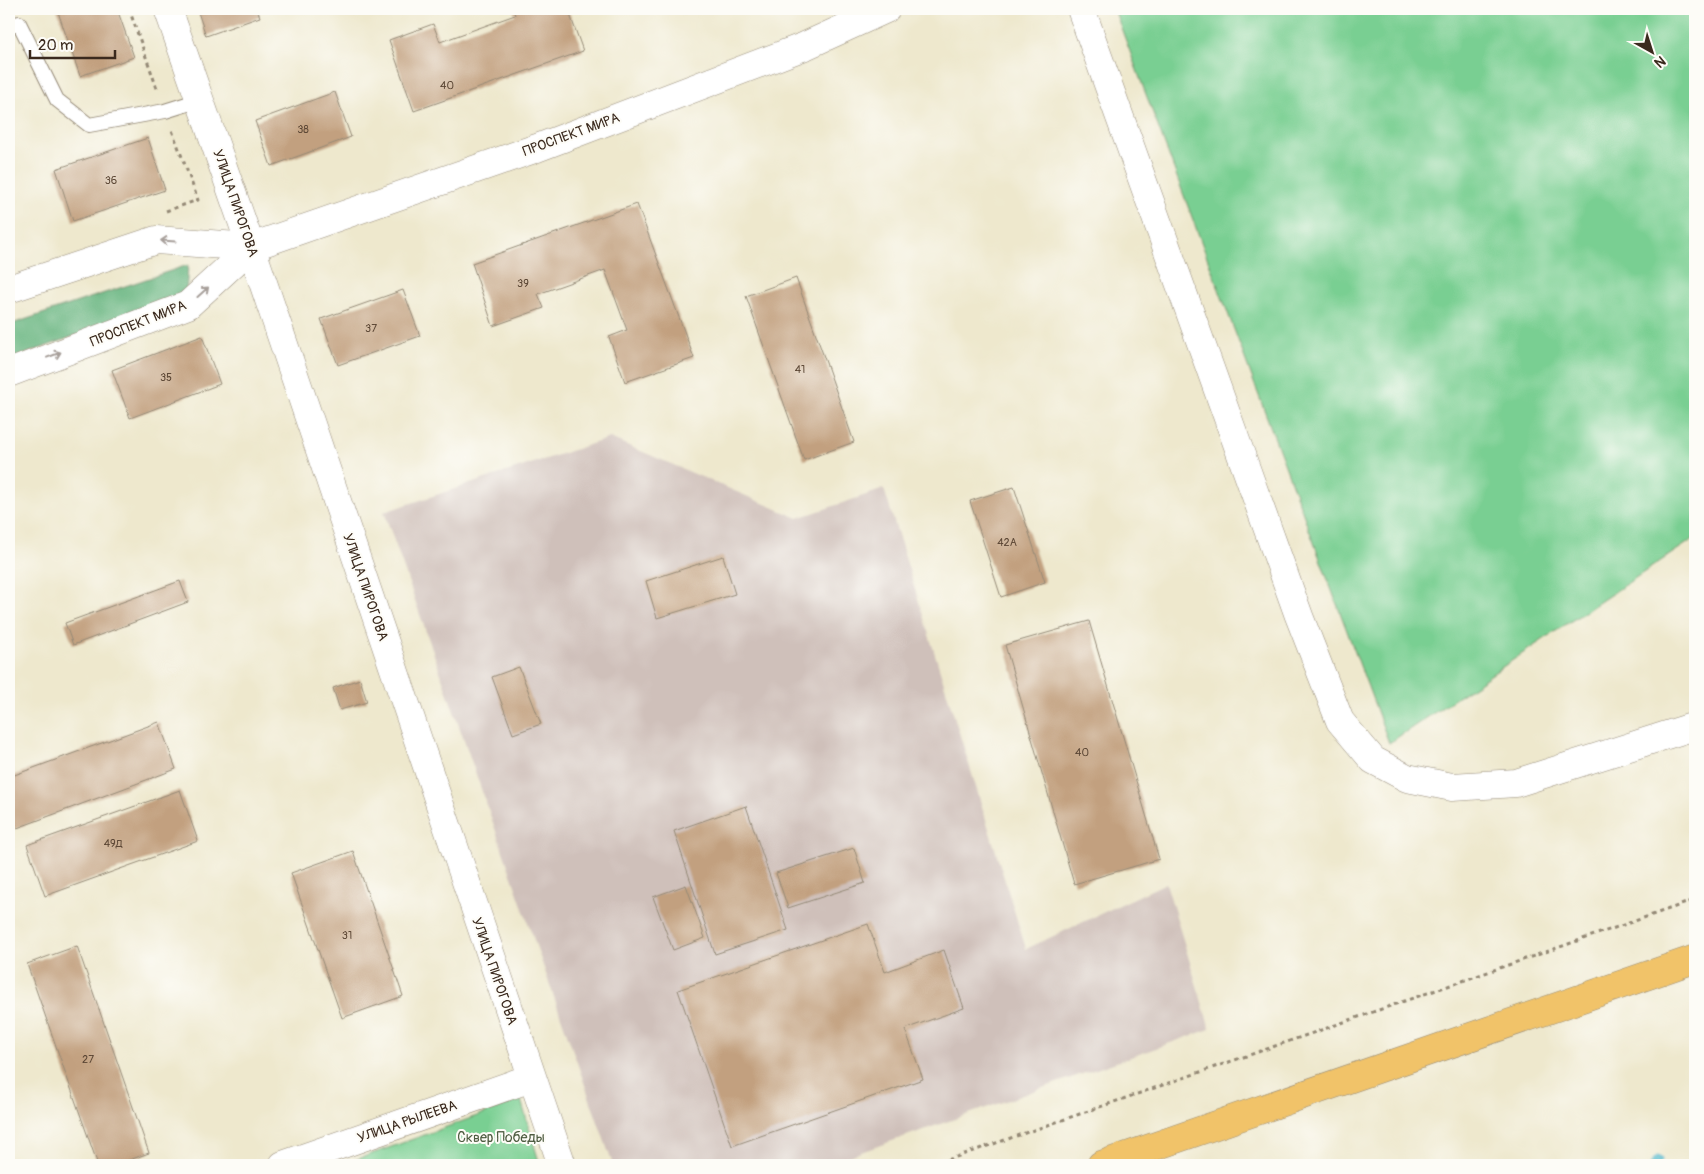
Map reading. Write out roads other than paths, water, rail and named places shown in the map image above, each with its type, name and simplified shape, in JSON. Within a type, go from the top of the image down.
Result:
[{"type":"main road","points":[[1101,1165],[1695,959]]},
{"type":"street","name":"УЛИЦА ПИРОГОВА","points":[[168,9],[251,247],[562,1165]]},
{"type":"street","name":"ПРОСПЕКТ МИРА","points":[[9,289],[156,240],[251,247],[537,148],[805,46],[886,9]]},
{"type":"street","points":[[1081,9],[1299,616],[1340,722],[1345,728],[1373,760],[1407,778],[1452,786],[1516,783],[1695,726]]},
{"type":"street","name":"ПРОСПЕКТ МИРА","points":[[9,373],[188,305],[251,247]]},
{"type":"street","name":"УЛИЦА РЫЛЕЕВА","points":[[283,1165],[531,1078]]},
{"type":"lane","points":[[9,26],[19,23],[57,100],[88,125],[165,111],[200,100]]},
{"type":"waterway","points":[[1654,1165],[1658,1160]]},
{"type":"park label","name":"Сквер Победы","points":[[501,1137]]}]
